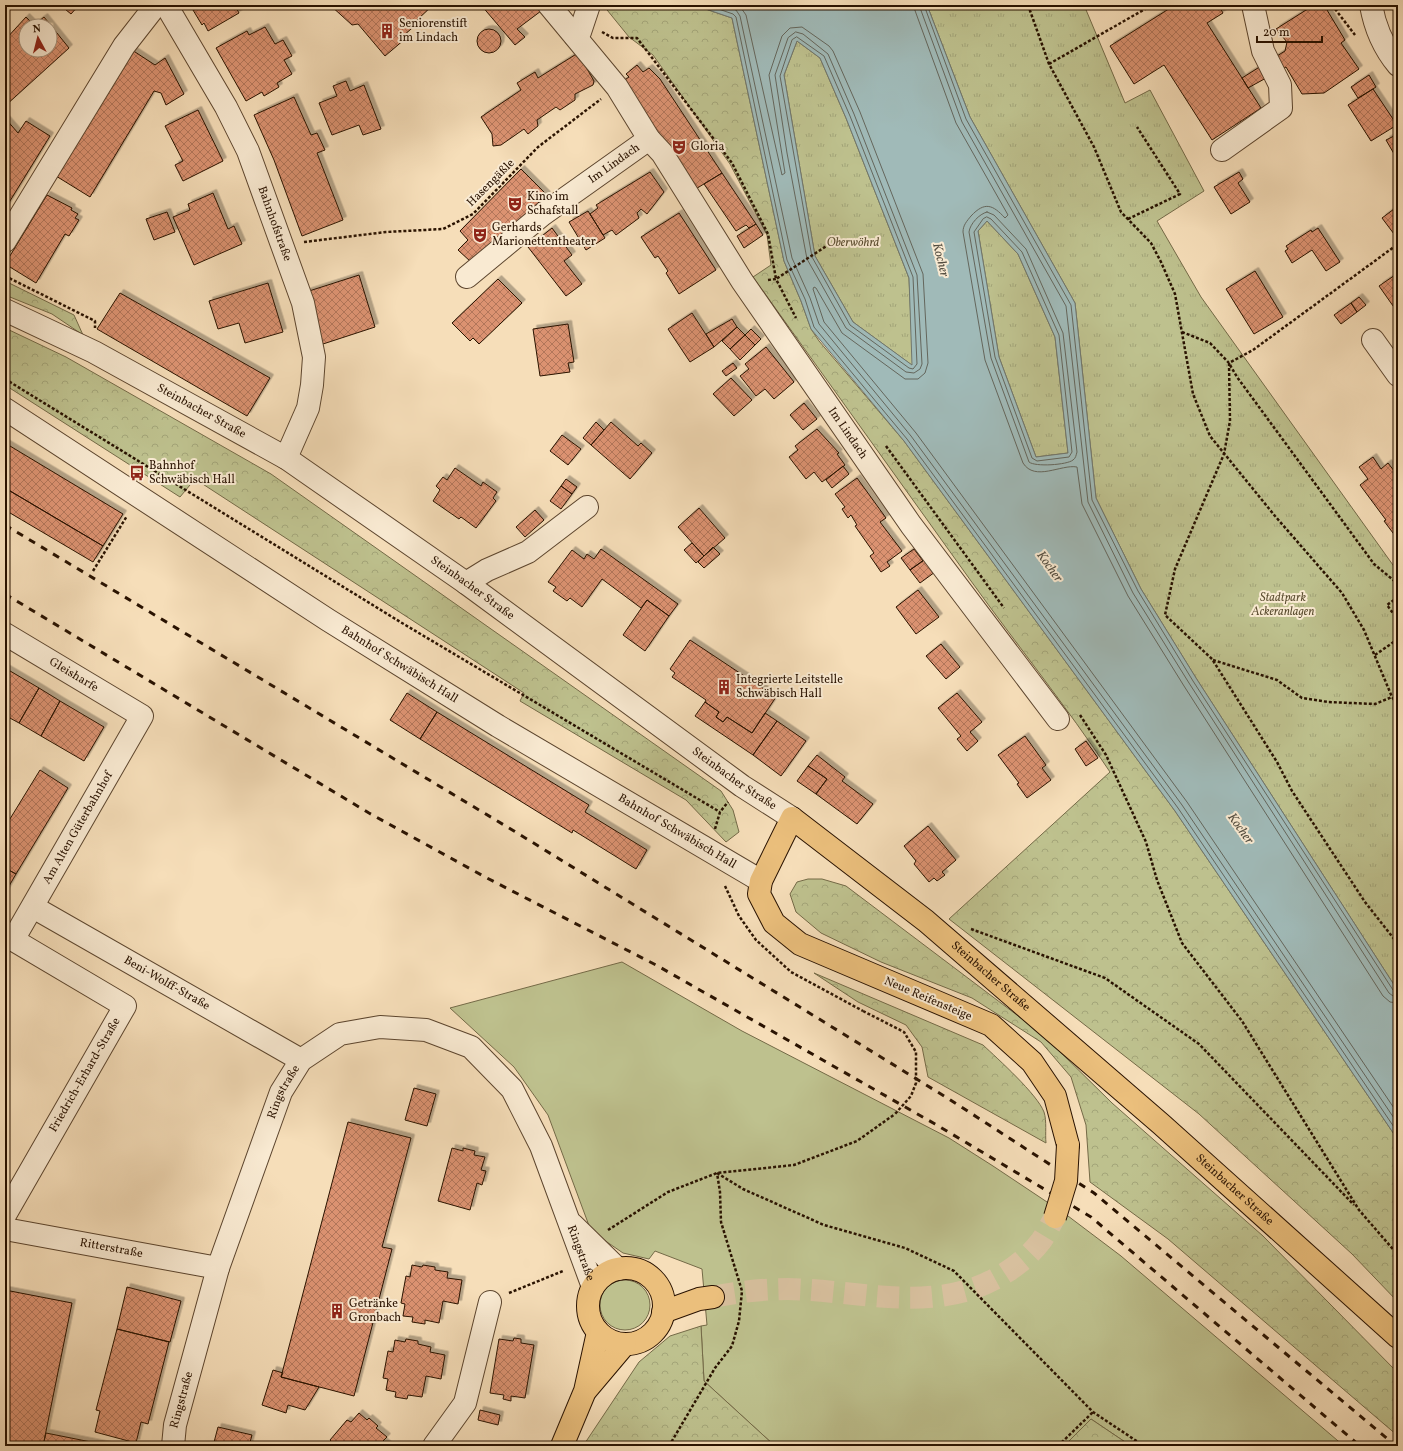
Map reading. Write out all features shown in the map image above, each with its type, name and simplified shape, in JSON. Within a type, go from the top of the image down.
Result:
[{"type":"main road","name":"Neue Reifensteige","points":[[792,818],[761,881],[759,894],[774,923],[800,944],[991,1025],[1032,1062],[1055,1096],[1068,1145],[1066,1181],[1055,1218]]},
{"type":"main road","name":"Steinbacher Straße","points":[[792,818],[926,921],[1167,1130],[1398,1338]]},
{"type":"main road","points":[[629,1268],[640,1271],[649,1276],[657,1284],[662,1303],[659,1325],[650,1335],[638,1342],[625,1344],[615,1343],[598,1332],[591,1322],[588,1310],[588,1298],[593,1287],[599,1279],[618,1269],[629,1268]]},
{"type":"main road","points":[[662,1303],[706,1298]]},
{"type":"main road","points":[[562,1446],[585,1392],[598,1332]]},
{"type":"main road","points":[[585,1392],[625,1344]]},
{"type":"street","points":[[5,239],[124,46],[156,5]]},
{"type":"street","name":"Bahnhofstraße","points":[[166,5],[226,106],[248,151],[302,303],[314,358],[312,385],[308,408],[286,458]]},
{"type":"street","name":"Im Lindach","points":[[549,5],[582,21],[617,87],[649,139],[662,153],[742,281],[911,525],[1067,715]]},
{"type":"street","points":[[1222,150],[1281,108],[1280,85],[1263,51],[1253,5]]},
{"type":"street","points":[[1371,5],[1375,24],[1387,51],[1398,65]]},
{"type":"street","name":"Im Lindach","points":[[467,277],[542,215],[649,139]]},
{"type":"street","name":"Steinbacher Straße","points":[[5,310],[94,352],[286,458],[466,583],[742,786],[792,818]]},
{"type":"street","points":[[1373,340],[1398,375]]},
{"type":"street","name":"Bahnhof Schwäbisch Hall","points":[[5,409],[362,641],[498,726],[761,881]]},
{"type":"street","points":[[466,583],[487,570],[528,552],[587,507]]},
{"type":"street","name":"Gleisharfe","points":[[5,634],[142,716]]},
{"type":"street","name":"Am Alten Güterbahnhof","points":[[9,938],[33,907],[142,716]]},
{"type":"street","name":"Beni-Wolff-Straße","points":[[33,907],[301,1060]]},
{"type":"street","name":"Friedrich-Erhard-Straße","points":[[5,1215],[125,1006],[9,938]]},
{"type":"street","name":"Ringstraße","points":[[173,1446],[175,1425],[218,1268],[281,1092],[301,1060],[340,1034],[380,1027],[426,1030],[471,1047],[512,1089],[541,1146],[567,1220],[593,1287]]},
{"type":"street","name":"Ringstraße","points":[[567,1220],[618,1269]]},
{"type":"street","name":"Ritterstraße","points":[[5,1229],[218,1268]]},
{"type":"street","points":[[434,1446],[465,1403],[490,1302]]},
{"type":"path","points":[[1028,5],[1049,64],[1094,147],[1121,212],[1150,243],[1162,262],[1175,294],[1193,394],[1210,436],[1342,593],[1364,630],[1392,697],[1398,705]]},
{"type":"path","points":[[1049,64],[1152,5]]},
{"type":"path","points":[[582,21],[613,38],[637,38],[732,163],[768,234],[776,279],[798,320]]},
{"type":"path","name":"Hasengäßle","points":[[282,245],[386,232],[443,229],[473,214],[538,147],[617,87]]},
{"type":"path","points":[[1128,219],[1180,194],[1137,127]]},
{"type":"path","points":[[1229,363],[1253,350],[1398,244]]},
{"type":"path","points":[[742,281],[776,279],[828,245]]},
{"type":"path","points":[[5,276],[95,321],[94,352]]},
{"type":"path","points":[[1182,332],[1210,343],[1229,363],[1237,377],[1374,564],[1398,584]]},
{"type":"path","points":[[1229,363],[1230,421],[1224,454],[1174,569],[1165,615],[1212,659],[1277,762],[1292,791],[1365,902],[1398,944]]},
{"type":"path","points":[[5,378],[395,619],[720,812]]},
{"type":"path","points":[[883,443],[1008,614]]},
{"type":"path","points":[[93,571],[118,530]]},
{"type":"path","points":[[1398,597],[1387,605],[1398,620]]},
{"type":"path","points":[[1375,655],[1398,639]]},
{"type":"path","points":[[1212,659],[1277,680],[1302,698],[1328,702],[1375,704],[1392,697]]},
{"type":"path","points":[[1067,715],[1106,755],[1146,842],[1157,880],[1182,944],[1242,1021],[1358,1210]]},
{"type":"path","points":[[715,854],[714,833],[720,812],[742,786]]},
{"type":"path","points":[[969,928],[1105,978],[1200,1044],[1358,1210],[1398,1255]]},
{"type":"path","points":[[607,1231],[668,1192],[717,1173],[794,1165],[857,1141],[895,1114],[911,1096],[916,1083],[916,1052],[904,1032],[863,1010]]},
{"type":"path","points":[[717,1173],[743,1188],[824,1225],[905,1248],[954,1270],[1093,1412],[1144,1446]]},
{"type":"path","points":[[669,1446],[715,1368],[732,1346],[739,1321],[742,1291],[721,1222],[720,1192],[717,1173]]},
{"type":"path","points":[[490,1302],[531,1282],[565,1270]]},
{"type":"path","points":[[1058,1446],[1093,1412]]},
{"type":"green space","points":[[603,5],[694,5],[732,18],[784,261],[811,329],[819,341],[904,441],[1175,811],[1398,1140],[1398,1302],[1352,1254],[1199,1114],[949,919],[1110,772],[1077,724],[971,581],[753,277],[771,265],[767,235],[730,164],[653,55],[629,37]]},
{"type":"green space","name":"Stadtpark Ackeranlagen","points":[[927,5],[1084,5],[1125,103],[1150,90],[1204,191],[1157,221],[1201,297],[1398,572],[1398,991],[1196,678],[1141,589],[1096,498],[1075,303],[970,117]]},
{"type":"green space","name":"Oberwöhrd","points":[[797,41],[820,58],[846,118],[909,278],[913,366],[853,322],[815,256],[784,75]]},
{"type":"green space","points":[[987,221],[1018,254],[1055,337],[1068,453],[1036,457],[999,357],[978,231]]},
{"type":"green space","points":[[5,281],[74,315],[83,335],[52,314],[5,295]]},
{"type":"green space","points":[[5,328],[66,357],[271,474],[721,791],[733,810],[739,832],[726,842],[686,800],[520,701],[524,693],[195,479],[180,497],[5,385]]},
{"type":"green space","points":[[808,879],[822,879],[846,886],[1042,1034],[1112,1103],[1263,1236],[1398,1373],[1398,1436],[1168,1239],[1090,1182],[1086,1125],[1071,1077],[1041,1042],[972,998],[881,962],[821,933],[796,912],[790,894],[797,882]]},
{"type":"green space","points":[[622,962],[742,1031],[949,1138],[1068,1216],[1121,1256],[1344,1446],[1131,1446],[1091,1419],[1064,1446],[775,1446],[704,1381],[701,1326],[707,1325],[702,1269],[655,1251],[649,1259],[623,1253],[591,1231],[548,1115],[514,1067],[450,1008]]},
{"type":"green space","points":[[814,973],[983,1045],[1016,1077],[1034,1096],[1040,1105],[1045,1116],[1046,1143],[928,1077],[922,1047],[906,1025],[858,1002]]},
{"type":"green space","points":[[620,1280],[630,1280],[643,1287],[650,1300],[650,1310],[643,1323],[630,1330],[620,1330],[611,1326],[604,1319],[600,1310],[600,1300],[604,1291],[611,1284]]},
{"type":"green space","points":[[701,1326],[704,1381],[775,1446],[583,1446],[639,1362],[670,1336]]},
{"type":"green space","points":[[1091,1419],[1131,1446],[1064,1446]]},
{"type":"water","name":"Kocher","points":[[694,5],[927,5],[970,117],[1075,303],[1096,498],[1141,589],[1196,678],[1398,991],[1398,1140],[1175,811],[904,441],[811,329],[784,261],[732,18]],"holes":[[[797,41],[820,58],[846,118],[909,278],[912,365],[853,322],[815,256],[784,75]],[[987,221],[1018,254],[1055,337],[1068,453],[1036,457],[999,357],[978,231]]]},
{"type":"building","points":[[60,5],[79,5],[71,14]]},
{"type":"building","points":[[190,5],[237,5],[235,6],[239,13],[208,31],[204,23],[202,25]]},
{"type":"building","name":"Seniorenstift im Lindach","points":[[330,5],[433,5],[417,20],[419,22],[403,36],[405,39],[385,56],[358,24],[352,25]]},
{"type":"building","name":"Seniorenstift im Lindach","points":[[481,5],[536,5],[541,11],[517,29],[525,37],[515,45]]},
{"type":"building","points":[[1175,5],[1218,5],[1223,13],[1207,23],[1261,108],[1212,140],[1164,65],[1134,84],[1110,46]]},
{"type":"building","points":[[1314,5],[1324,5],[1345,40],[1341,43],[1359,69],[1324,93],[1302,94],[1286,67],[1248,88],[1242,78],[1285,51],[1287,42],[1276,29]]},
{"type":"building","points":[[18,26],[18,58],[58,58],[5,106],[5,40]]},
{"type":"building","points":[[265,27],[275,44],[283,40],[292,56],[284,60],[292,74],[277,83],[279,87],[264,96],[262,92],[246,101],[216,48],[247,31],[249,35]]},
{"type":"building","points":[[489,29],[498,32],[501,41],[498,50],[489,53],[480,50],[477,41],[480,32]]},
{"type":"building","points":[[58,34],[69,48],[58,58]]},
{"type":"building","points":[[132,50],[155,65],[165,58],[184,94],[166,105],[161,93],[154,91],[90,197],[56,176]]},
{"type":"building","points":[[578,53],[594,81],[593,85],[575,94],[575,100],[560,110],[556,107],[537,120],[538,126],[528,134],[524,129],[501,145],[493,146],[492,134],[481,117],[521,90],[517,83],[535,72],[538,78]]},
{"type":"building","points":[[637,65],[643,72],[649,68],[660,79],[722,173],[694,190],[619,84],[629,77],[626,74]]},
{"type":"building","points":[[1369,75],[1376,87],[1358,98],[1351,87]]},
{"type":"building","points":[[346,81],[350,91],[364,85],[381,129],[363,135],[359,125],[332,135],[319,103],[337,96],[333,86]]},
{"type":"building","points":[[1373,89],[1397,125],[1371,141],[1348,105]]},
{"type":"building","points":[[294,97],[311,135],[317,133],[325,150],[317,153],[343,220],[302,236],[274,160],[254,115]]},
{"type":"building","points":[[198,110],[223,161],[183,181],[175,165],[183,161],[165,126]]},
{"type":"building","points":[[5,118],[18,133],[26,121],[50,136],[5,209]]},
{"type":"building","points":[[1398,134],[1398,159],[1397,159],[1386,140]]},
{"type":"building","points":[[521,169],[547,195],[471,262],[458,250],[468,240],[460,231]]},
{"type":"building","points":[[650,172],[664,192],[647,214],[641,209],[637,213],[639,218],[616,235],[612,230],[603,235],[590,214],[598,208],[596,205]]},
{"type":"building","points":[[1239,172],[1243,179],[1238,183],[1250,202],[1231,214],[1214,187]]},
{"type":"building","points":[[722,173],[756,224],[749,228],[746,225],[736,231],[704,184]]},
{"type":"building","points":[[213,193],[228,229],[234,226],[242,244],[194,265],[173,217],[190,210],[188,204]]},
{"type":"building","points":[[47,195],[72,208],[71,210],[78,214],[75,218],[79,220],[69,236],[65,234],[36,283],[5,264]]},
{"type":"building","points":[[1398,206],[1398,237],[1397,238],[1382,218]]},
{"type":"building","points":[[588,211],[605,238],[586,250],[569,222]]},
{"type":"building","points":[[167,212],[175,232],[154,240],[146,219]]},
{"type":"building","points":[[679,213],[716,270],[679,294],[666,273],[668,271],[658,256],[655,258],[641,237]]},
{"type":"building","points":[[756,224],[763,235],[744,248],[737,236]]},
{"type":"building","points":[[552,228],[572,255],[564,261],[582,284],[566,296],[528,247]]},
{"type":"building","points":[[1318,228],[1340,262],[1326,271],[1312,250],[1292,263],[1285,251],[1288,249],[1286,246],[1311,230],[1312,232]]},
{"type":"building","points":[[1255,271],[1283,317],[1254,334],[1226,289]]},
{"type":"building","points":[[1398,273],[1398,313],[1379,286]]},
{"type":"building","points":[[359,275],[375,327],[323,344],[306,292]]},
{"type":"building","points":[[498,279],[522,303],[479,344],[473,338],[470,341],[452,323]]},
{"type":"building","points":[[268,283],[283,332],[245,343],[239,323],[218,329],[209,301]]},
{"type":"building","points":[[120,293],[270,378],[247,416],[97,329]]},
{"type":"building","points":[[1359,297],[1366,305],[1357,312],[1351,303]]},
{"type":"building","points":[[1351,303],[1357,312],[1341,324],[1334,315]]},
{"type":"building","points":[[692,313],[714,347],[690,362],[668,329]]},
{"type":"building","points":[[732,319],[737,327],[714,347],[706,334]]},
{"type":"building","points":[[568,324],[574,362],[568,363],[570,372],[540,376],[533,329]]},
{"type":"building","points":[[737,327],[745,335],[730,349],[722,341]]},
{"type":"building","points":[[751,329],[761,339],[755,345],[745,335]]},
{"type":"building","points":[[745,335],[755,345],[740,360],[730,349]]},
{"type":"building","points":[[766,347],[794,382],[774,399],[765,389],[756,396],[740,376],[749,369],[745,364]]},
{"type":"building","points":[[733,363],[737,368],[726,376],[722,371]]},
{"type":"building","points":[[731,378],[752,400],[734,416],[713,394]]},
{"type":"building","points":[[804,403],[817,419],[803,430],[790,415]]},
{"type":"building","points":[[596,422],[604,430],[591,445],[583,438]]},
{"type":"building","points":[[611,422],[638,446],[641,443],[652,453],[630,479],[591,445]]},
{"type":"building","points":[[817,429],[839,453],[837,454],[845,465],[822,482],[814,472],[806,479],[789,457],[798,450],[795,446]]},
{"type":"building","points":[[562,435],[581,449],[568,465],[550,451]]},
{"type":"building","points":[[5,443],[123,514],[103,546],[5,488]]},
{"type":"building","points":[[1373,457],[1381,469],[1388,463],[1398,476],[1398,535],[1396,537],[1384,521],[1386,520],[1360,485],[1368,479],[1359,467]]},
{"type":"building","points":[[843,466],[849,474],[832,488],[826,480]]},
{"type":"building","points":[[455,468],[481,486],[483,482],[497,492],[493,498],[496,501],[476,528],[461,517],[459,519],[433,501],[440,490],[436,486],[443,477],[447,480]]},
{"type":"building","points":[[857,478],[886,518],[880,522],[902,551],[887,562],[890,566],[881,572],[870,556],[874,553],[855,526],[857,525],[851,515],[848,518],[842,509],[845,507],[835,494]]},
{"type":"building","points":[[566,479],[577,487],[572,494],[561,486]]},
{"type":"building","points":[[561,486],[572,494],[561,509],[550,501]]},
{"type":"building","points":[[5,488],[103,546],[93,562],[5,510]]},
{"type":"building","points":[[699,508],[725,538],[704,556],[678,527]]},
{"type":"building","points":[[535,510],[544,520],[525,537],[516,527]]},
{"type":"building","points":[[692,543],[704,556],[696,563],[684,550]]},
{"type":"building","points":[[713,547],[720,554],[704,568],[698,562]]},
{"type":"building","points":[[601,549],[678,604],[669,616],[647,600],[641,608],[602,579],[582,607],[570,598],[567,601],[553,591],[556,587],[548,582],[572,550],[584,559],[587,554],[594,559]]},
{"type":"building","points":[[914,549],[923,561],[910,570],[901,558]]},
{"type":"building","points":[[925,559],[935,572],[920,583],[910,570]]},
{"type":"building","points":[[918,590],[939,617],[916,634],[896,607]]},
{"type":"building","points":[[647,600],[669,616],[645,651],[623,635]]},
{"type":"building","name":"Integrierte Leitstelle Schwäbisch Hall","points":[[690,640],[776,697],[752,733],[727,717],[723,722],[716,717],[719,712],[705,702],[706,700],[672,677],[675,673],[670,669]]},
{"type":"building","points":[[941,644],[960,667],[946,679],[926,656]]},
{"type":"building","points":[[5,668],[39,688],[19,723],[8,717],[5,723]]},
{"type":"building","points":[[39,688],[60,701],[41,736],[19,723]]},
{"type":"building","points":[[407,693],[437,712],[420,739],[390,720]]},
{"type":"building","points":[[957,693],[982,722],[970,732],[978,741],[967,751],[957,739],[961,736],[938,708]]},
{"type":"building","points":[[60,701],[104,727],[84,761],[41,736]]},
{"type":"building","points":[[705,702],[719,712],[716,717],[723,722],[727,717],[752,733],[765,713],[777,721],[753,755],[695,716]]},
{"type":"building","points":[[437,712],[589,805],[585,812],[647,850],[636,869],[573,830],[572,833],[420,739]]},
{"type":"building","points":[[777,721],[806,741],[781,776],[753,755]]},
{"type":"building","points":[[1025,736],[1046,765],[1042,768],[1051,780],[1027,798],[1017,784],[1019,783],[998,755]]},
{"type":"building","points":[[1086,741],[1098,758],[1086,766],[1075,749]]},
{"type":"building","points":[[817,755],[845,777],[842,781],[873,804],[857,824],[816,794],[827,779],[808,766]]},
{"type":"building","points":[[808,766],[827,779],[816,794],[797,781]]},
{"type":"building","points":[[40,770],[68,788],[16,874],[5,868],[5,827]]},
{"type":"building","points":[[928,826],[956,860],[942,872],[945,875],[937,881],[934,878],[929,882],[914,864],[916,861],[904,846]]},
{"type":"building","points":[[5,868],[16,874],[5,893]]},
{"type":"building","points":[[414,1088],[436,1094],[427,1126],[405,1120]]},
{"type":"building","name":"Getränke Gronbach","points":[[348,1122],[411,1138],[382,1247],[392,1249],[354,1396],[281,1377]]},
{"type":"building","points":[[452,1148],[463,1151],[463,1148],[475,1151],[474,1155],[485,1157],[481,1170],[486,1171],[482,1185],[477,1183],[470,1210],[438,1201]]},
{"type":"building","points":[[412,1265],[435,1267],[435,1270],[448,1272],[447,1278],[462,1280],[458,1304],[443,1301],[439,1323],[425,1320],[425,1324],[412,1322],[413,1317],[403,1316],[405,1304],[401,1303],[406,1276],[410,1277]]},
{"type":"building","points":[[127,1287],[181,1301],[170,1342],[117,1329]]},
{"type":"building","points":[[5,1290],[72,1303],[43,1446],[5,1446]]},
{"type":"building","points":[[117,1329],[169,1342],[148,1424],[141,1422],[136,1443],[95,1432],[100,1411],[96,1410]]},
{"type":"building","points":[[514,1338],[521,1339],[521,1343],[534,1345],[525,1398],[511,1396],[511,1401],[503,1399],[504,1395],[490,1393],[499,1339],[513,1341]]},
{"type":"building","points":[[406,1339],[418,1341],[418,1344],[431,1347],[430,1352],[445,1355],[441,1379],[426,1376],[422,1397],[408,1395],[407,1399],[395,1397],[396,1392],[386,1390],[388,1379],[383,1378],[388,1351],[393,1352],[395,1340],[405,1342]]},
{"type":"building","points":[[273,1370],[283,1373],[281,1377],[319,1387],[305,1410],[288,1405],[286,1413],[262,1405]]},
{"type":"building","points":[[480,1410],[500,1415],[498,1425],[478,1420]]},
{"type":"building","points":[[359,1413],[367,1420],[369,1418],[378,1426],[376,1428],[387,1437],[383,1441],[389,1446],[331,1446],[333,1443],[330,1440],[347,1420],[351,1422]]},
{"type":"building","points":[[218,1427],[252,1435],[249,1446],[213,1446]]},
{"type":"building","points":[[46,1433],[111,1446],[43,1446]]},
{"type":"tunnel","points":[[713,1297],[750,1291],[788,1289],[816,1290],[899,1298],[954,1294],[980,1286],[1015,1266],[1029,1255],[1037,1246],[1055,1217]]},
{"type":"railway","points":[[5,525],[514,831],[949,1099],[1094,1193],[1396,1446]]},
{"type":"railway","points":[[5,594],[369,813],[485,877],[656,965],[935,1124],[1091,1217],[1360,1446]]},
{"type":"place","name":"Seniorenstift im Lindach","points":[[387,31]]},
{"type":"place","name":"Gloria","points":[[679,147]]},
{"type":"place","name":"Kino im Schafstall","points":[[515,204]]},
{"type":"place","name":"Gerhards Marionettentheater","points":[[480,235]]},
{"type":"place","name":"Bahnhof Schwäbisch Hall","points":[[137,473]]},
{"type":"place","name":"Integrierte Leitstelle Schwäbisch Hall","points":[[724,687]]},
{"type":"place","name":"Getränke Gronbach","points":[[337,1311]]}]
